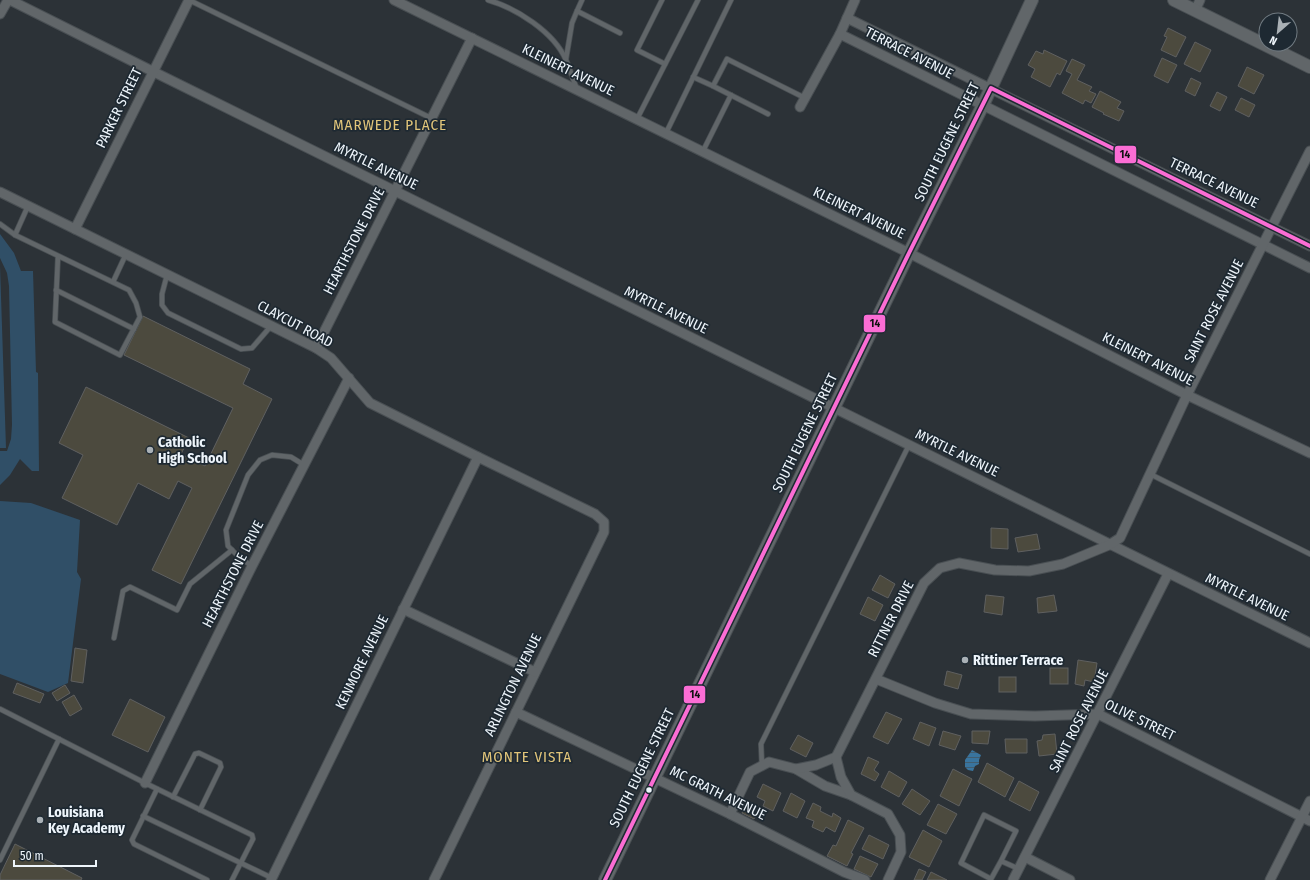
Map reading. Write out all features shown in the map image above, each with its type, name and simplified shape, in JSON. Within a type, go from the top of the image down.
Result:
[{"type":"street","points":[[0,14],[9,0]]},
{"type":"street","name":"MYRTLE AVENUE","points":[[9,0],[1310,643]]},
{"type":"street","name":"PARKER STREET","points":[[75,229],[152,71],[189,0]]},
{"type":"street","name":"KLEINERT AVENUE","points":[[394,0],[909,253],[1188,395],[1310,453]]},
{"type":"street","points":[[800,107],[840,34],[855,0]]},
{"type":"street","name":"SOUTH EUGENE STREET","points":[[605,880],[909,253],[983,105],[1032,0]]},
{"type":"street","points":[[1174,0],[1197,5],[1310,67]]},
{"type":"street","name":"TERRACE AVENUE","points":[[847,18],[1310,246]]},
{"type":"street","name":"TERRACE AVENUE","points":[[840,34],[1310,268]]},
{"type":"street","name":"HEARTHSTONE DRIVE","points":[[316,348],[472,38]]},
{"type":"street","name":"SAINT ROSE AVENUE","points":[[1109,544],[1120,538],[1188,395],[1309,155]]},
{"type":"street","name":"CLAYCUT ROAD","points":[[0,192],[316,348],[331,358],[370,402],[595,514],[604,522]]},
{"type":"street","name":"HEARTHSTONE DRIVE","points":[[145,783],[252,566],[348,378]]},
{"type":"street","name":"KENMORE AVENUE","points":[[273,879],[478,457]]},
{"type":"street","name":"ARLINGTON AVENUE","points":[[434,880],[604,532],[604,522]]},
{"type":"street","name":"RITTNER DRIVE","points":[[836,757],[924,583],[940,568],[959,562],[995,570],[1029,571],[1063,564],[1109,544]]},
{"type":"street","name":"SAINT ROSE AVENUE","points":[[1013,880],[1168,574]]},
{"type":"street","points":[[404,609],[535,672]]},
{"type":"street","name":"OLIVE STREET","points":[[876,679],[935,703],[971,714],[1035,716],[1098,714],[1306,819]]},
{"type":"street","name":"MC GRATH AVENUE","points":[[516,712],[730,814],[842,876],[865,880]]},
{"type":"street","points":[[796,769],[816,765],[836,757],[841,777],[851,795]]},
{"type":"street","points":[[730,814],[750,772],[769,762],[796,769],[825,786],[851,795],[888,814],[900,835],[901,852],[888,880]]},
{"type":"street","points":[[1270,880],[1306,819],[1310,801]]},
{"type":"street","points":[[1025,857],[1070,880]]},
{"type":"lane","points":[[189,0],[431,118]]},
{"type":"lane","points":[[488,0],[496,2],[529,19],[554,42],[566,59],[577,89]]},
{"type":"lane","points":[[566,59],[572,23],[582,0]]},
{"type":"lane","points":[[662,0],[638,50],[665,64]]},
{"type":"lane","points":[[637,119],[698,0]]},
{"type":"lane","points":[[666,133],[731,0]]},
{"type":"lane","points":[[576,11],[620,32]]},
{"type":"lane","points":[[713,86],[727,59],[805,98]]},
{"type":"lane","points":[[694,77],[768,114]]},
{"type":"lane","points":[[703,151],[731,95]]},
{"type":"lane","points":[[16,235],[28,206]]},
{"type":"lane","points":[[0,224],[16,235],[129,290],[136,303],[140,317],[120,355],[56,324],[54,320],[58,256]]},
{"type":"lane","points":[[112,282],[126,254]]},
{"type":"lane","points":[[167,275],[162,294],[162,305],[168,313],[241,349],[252,348],[271,326]]},
{"type":"lane","points":[[56,290],[134,329]]},
{"type":"lane","points":[[762,766],[761,744],[909,446]]},
{"type":"lane","points":[[252,566],[240,558],[228,546],[226,530],[248,475],[260,460],[272,455],[290,457],[304,465]]},
{"type":"lane","points":[[1150,474],[1310,554]]},
{"type":"lane","points":[[114,638],[123,591],[130,588],[177,610],[190,584],[232,550]]},
{"type":"lane","points":[[0,709],[145,783],[252,835],[253,839],[232,880]]},
{"type":"lane","points":[[0,860],[59,738]]},
{"type":"lane","points":[[173,797],[195,754],[199,753],[220,763],[221,767],[200,810]]},
{"type":"lane","points":[[157,789],[132,840],[134,844],[208,880]]},
{"type":"lane","points":[[984,815],[1016,831],[1001,860],[991,879],[961,863],[984,815]]},
{"type":"lane","points":[[144,816],[273,879]]},
{"type":"lane","points":[[1001,860],[1019,869]]},
{"type":"shaded area","points":[[0,234],[14,253],[21,271],[33,271],[36,372],[38,373],[39,471],[32,471],[20,459],[10,475],[0,485],[0,451],[7,451],[11,439],[12,425],[9,286],[7,273],[0,258]]},
{"type":"shaded area","points":[[0,266],[6,448],[0,448]]},
{"type":"shaded area","points":[[0,501],[31,503],[80,520],[77,572],[81,579],[68,683],[48,692],[0,674]]},
{"type":"shaded area","points":[[972,750],[981,755],[979,764],[975,766],[973,771],[968,770],[965,767],[965,760]]},
{"type":"building","points":[[1168,28],[1186,37],[1176,57],[1161,50],[1167,37],[1164,36]]},
{"type":"building","points":[[1195,42],[1211,50],[1200,72],[1184,64]]},
{"type":"building","points":[[1044,50],[1067,61],[1060,75],[1057,73],[1050,87],[1031,77],[1035,69],[1028,65],[1036,51],[1043,54]]},
{"type":"building","points":[[1162,58],[1177,65],[1168,83],[1154,76]]},
{"type":"building","points":[[1072,59],[1085,65],[1077,80],[1092,87],[1089,91],[1096,94],[1091,103],[1085,100],[1083,104],[1062,93],[1072,74],[1066,71]]},
{"type":"building","points":[[1247,67],[1264,75],[1254,94],[1238,86]]},
{"type":"building","points":[[1191,78],[1201,83],[1195,96],[1185,91]]},
{"type":"building","points":[[1100,91],[1121,102],[1117,108],[1124,111],[1119,121],[1092,107]]},
{"type":"building","points":[[1217,92],[1227,97],[1220,111],[1210,106]]},
{"type":"building","points":[[1241,98],[1255,105],[1249,117],[1235,110]]},
{"type":"building","points":[[143,316],[250,369],[243,384],[272,399],[181,584],[152,570],[192,488],[178,481],[169,499],[138,483],[117,525],[62,498],[83,455],[59,443],[86,387],[189,438],[181,454],[205,466],[233,408],[124,355]]},
{"type":"building","points":[[991,528],[1008,529],[1008,549],[991,548]]},
{"type":"building","points":[[1037,534],[1040,549],[1018,552],[1015,538]]},
{"type":"building","points":[[880,575],[895,584],[888,598],[872,590]]},
{"type":"building","points":[[986,595],[1004,597],[1002,615],[984,612]]},
{"type":"building","points":[[1054,595],[1057,611],[1038,613],[1037,598]]},
{"type":"building","points":[[868,597],[883,605],[875,621],[860,614]]},
{"type":"building","points":[[75,648],[87,650],[83,683],[71,681]]},
{"type":"building","points":[[1078,660],[1097,663],[1094,682],[1085,680],[1084,686],[1075,684]]},
{"type":"building","points":[[1050,668],[1068,668],[1068,684],[1050,684]]},
{"type":"building","points":[[947,671],[962,675],[958,689],[944,685]]},
{"type":"building","points":[[999,677],[1016,677],[1016,692],[999,692]]},
{"type":"building","points":[[17,683],[44,694],[40,703],[13,693]]},
{"type":"building","points":[[65,685],[70,693],[57,701],[52,693]]},
{"type":"building","points":[[74,695],[82,709],[70,716],[62,702]]},
{"type":"building","points":[[130,699],[165,717],[148,752],[112,735]]},
{"type":"building","points":[[886,712],[902,719],[888,744],[873,737]]},
{"type":"building","points":[[920,722],[936,728],[929,746],[913,739]]},
{"type":"building","points":[[943,731],[961,736],[955,750],[939,745]]},
{"type":"building","points":[[972,731],[990,731],[988,744],[972,743]]},
{"type":"building","points":[[1055,734],[1057,754],[1039,756],[1037,741],[1042,740],[1043,735]]},
{"type":"building","points":[[798,735],[813,743],[806,757],[790,749]]},
{"type":"building","points":[[1005,739],[1027,739],[1027,753],[1006,753]]},
{"type":"building","points":[[868,757],[879,762],[874,770],[879,774],[875,781],[861,774]]},
{"type":"building","points":[[987,763],[1014,778],[1005,797],[978,782]]},
{"type":"building","points":[[953,769],[972,779],[959,806],[940,796]]},
{"type":"building","points":[[889,771],[907,782],[899,797],[881,787]]},
{"type":"building","points":[[1019,781],[1039,792],[1030,811],[1009,800]]},
{"type":"building","points":[[763,784],[781,793],[773,811],[763,806],[765,801],[757,797]]},
{"type":"building","points":[[912,789],[930,801],[920,815],[902,804]]},
{"type":"building","points":[[791,793],[805,801],[797,818],[783,811]]},
{"type":"building","points":[[747,801],[760,807],[754,819],[742,813]]},
{"type":"building","points":[[813,803],[821,807],[820,811],[832,817],[833,813],[841,818],[835,832],[826,827],[823,832],[812,827],[814,821],[806,818]]},
{"type":"building","points":[[938,804],[957,814],[946,834],[927,825]]},
{"type":"building","points":[[848,820],[864,828],[851,853],[853,854],[847,866],[827,856],[833,845],[836,846]]},
{"type":"building","points":[[923,830],[942,841],[929,867],[909,857]]},
{"type":"building","points":[[869,835],[889,845],[883,859],[862,849]]},
{"type":"building","points":[[15,844],[82,878],[81,880],[0,880],[0,875]]},
{"type":"building","points":[[860,856],[878,864],[871,877],[854,869]]},
{"type":"building","points":[[919,869],[926,872],[922,880],[914,880]]},
{"type":"building","points":[[931,872],[947,880],[927,880]]},
{"type":"transit line","name":"14","points":[[605,880],[909,253],[991,88],[1310,246]]},
{"type":"place","name":"Catholic High School","points":[[150,450]]},
{"type":"place","name":"Rittiner Terrace","points":[[965,660]]},
{"type":"place","name":"Louisiana Key Academy","points":[[40,820]]},
{"type":"district","name":"MARWEDE PLACE","points":[[390,125]]},
{"type":"district","name":"MONTE VISTA","points":[[527,757]]}]
